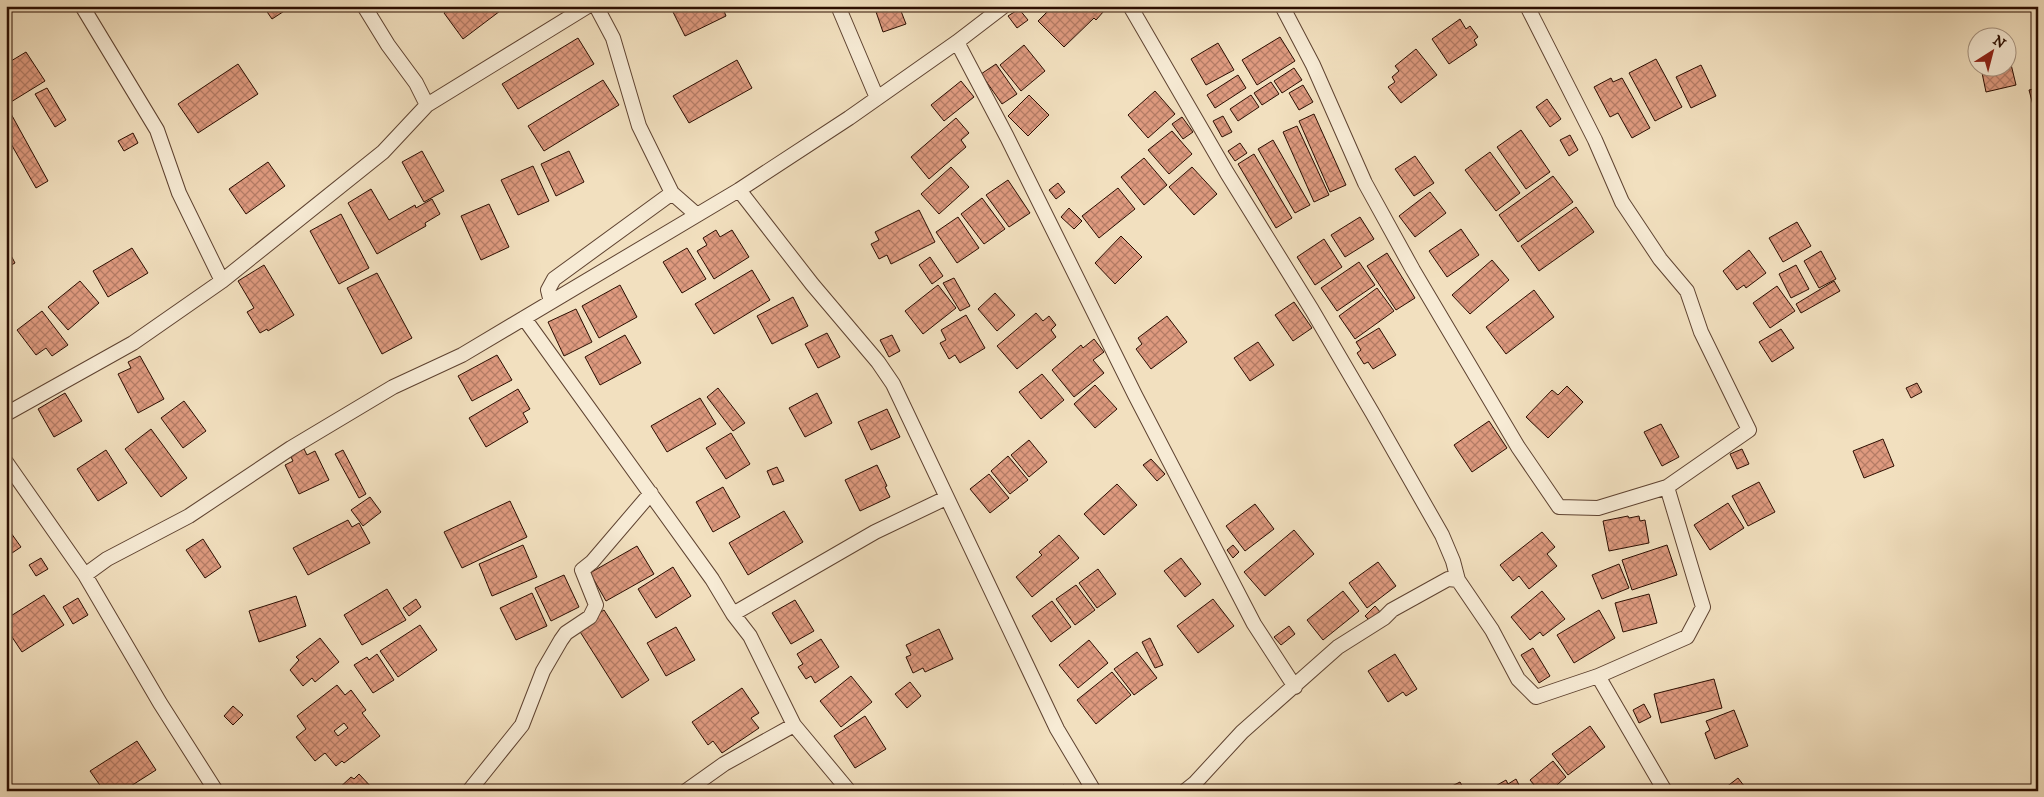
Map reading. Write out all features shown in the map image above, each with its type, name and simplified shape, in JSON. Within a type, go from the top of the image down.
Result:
[{"type":"street","points":[[82,6],[157,130],[179,193],[222,281]]},
{"type":"street","points":[[364,6],[388,45],[416,83],[427,105]]},
{"type":"street","points":[[6,414],[133,343],[222,281],[384,152],[427,105],[588,6]]},
{"type":"street","points":[[596,6],[612,38],[640,126],[672,193],[697,215]]},
{"type":"street","points":[[838,6],[877,98]]},
{"type":"street","points":[[85,575],[107,559],[189,516],[291,448],[393,387],[462,355],[739,190],[877,98],[957,42],[1004,6]]},
{"type":"street","points":[[1130,6],[1227,173],[1312,310],[1378,422],[1442,535],[1453,561],[1458,580],[1492,630],[1518,680],[1536,697],[1598,676],[1687,637],[1703,607],[1667,487]]},
{"type":"street","points":[[1282,6],[1313,65],[1365,183],[1408,262],[1518,447],[1560,507],[1598,508],[1667,487],[1749,430],[1701,332],[1687,290],[1660,259],[1622,202],[1595,140],[1527,6]]},
{"type":"street","points":[[957,42],[1007,137],[1134,395],[1240,598],[1262,639],[1295,687]]},
{"type":"street","points":[[739,190],[812,284],[878,362],[893,384],[1057,729],[1094,791]]},
{"type":"street","points":[[551,302],[548,290],[554,279],[672,193]]},
{"type":"street","points":[[524,318],[651,493],[750,636],[794,725],[849,791]]},
{"type":"street","points":[[6,462],[85,575],[160,704],[216,791]]},
{"type":"street","points":[[469,791],[519,730],[542,671],[561,640],[566,633],[590,617],[594,610],[596,605],[582,570],[592,562],[651,493]]},
{"type":"street","points":[[733,614],[875,532],[946,498]]},
{"type":"street","points":[[1185,791],[1195,783],[1242,732],[1338,648],[1384,618],[1392,610],[1448,579],[1458,580]]},
{"type":"street","points":[[1598,676],[1665,791]]},
{"type":"street","points":[[686,791],[724,764],[794,725]]},
{"type":"building","points":[[263,6],[292,6],[272,19]]},
{"type":"building","points":[[453,6],[503,6],[504,8],[463,39],[444,13]]},
{"type":"building","points":[[681,6],[722,6],[726,16],[685,36],[672,10]]},
{"type":"building","points":[[874,6],[899,6],[906,24],[883,32]]},
{"type":"building","points":[[1053,6],[1099,6],[1104,11],[1064,47],[1038,21]]},
{"type":"building","points":[[1019,9],[1028,20],[1017,28],[1008,16]]},
{"type":"building","points":[[1460,19],[1466,29],[1470,26],[1478,37],[1474,40],[1477,45],[1449,64],[1432,39]]},
{"type":"building","points":[[1280,37],[1295,61],[1257,85],[1242,60]]},
{"type":"building","points":[[578,38],[594,64],[518,109],[502,84]]},
{"type":"building","points":[[1218,43],[1234,70],[1206,85],[1191,59]]},
{"type":"building","points":[[1024,45],[1045,71],[1021,91],[1000,65]]},
{"type":"building","points":[[1416,49],[1437,75],[1401,103],[1388,87],[1395,82],[1392,77],[1399,71],[1395,66]]},
{"type":"building","points":[[26,52],[45,81],[6,105],[6,64]]},
{"type":"building","points":[[1656,59],[1682,107],[1655,121],[1629,73]]},
{"type":"building","points":[[737,60],[752,88],[689,123],[673,96]]},
{"type":"building","points":[[238,64],[258,94],[198,133],[178,104]]},
{"type":"building","points":[[996,64],[1017,94],[1002,104],[981,74]]},
{"type":"building","points":[[1701,65],[1716,96],[1691,108],[1676,77]]},
{"type":"building","points":[[1294,68],[1302,80],[1282,93],[1274,81]]},
{"type":"building","points":[[1238,75],[1246,88],[1215,108],[1207,95]]},
{"type":"building","points":[[1611,78],[1613,82],[1622,78],[1650,128],[1632,138],[1618,113],[1610,117],[1594,87]]},
{"type":"building","points":[[1983,78],[2014,78],[2016,85],[1986,92]]},
{"type":"building","points":[[603,80],[619,105],[544,151],[528,126]]},
{"type":"building","points":[[961,81],[974,97],[944,121],[931,105]]},
{"type":"building","points":[[1271,82],[1279,94],[1262,105],[1254,93]]},
{"type":"building","points":[[1303,85],[1313,102],[1299,110],[1289,93]]},
{"type":"building","points":[[47,88],[66,120],[55,127],[35,94]]},
{"type":"building","points":[[2038,88],[2038,124],[2029,90]]},
{"type":"building","points":[[1155,91],[1175,114],[1148,138],[1128,115]]},
{"type":"building","points":[[1029,95],[1049,115],[1028,136],[1008,116]]},
{"type":"building","points":[[1251,95],[1259,107],[1238,121],[1230,109]]},
{"type":"building","points":[[1547,99],[1561,119],[1550,127],[1536,107]]},
{"type":"building","points":[[10,112],[48,181],[36,188],[6,135],[6,114]]},
{"type":"building","points":[[1314,114],[1346,185],[1330,192],[1299,121]]},
{"type":"building","points":[[1223,116],[1232,132],[1222,137],[1213,121]]},
{"type":"building","points":[[1182,117],[1193,132],[1183,139],[1172,124]]},
{"type":"building","points":[[956,118],[969,133],[961,140],[966,147],[929,179],[911,157]]},
{"type":"building","points":[[1297,126],[1329,195],[1314,202],[1283,132]]},
{"type":"building","points":[[1521,130],[1550,172],[1526,189],[1497,147]]},
{"type":"building","points":[[1172,131],[1192,154],[1169,174],[1148,150]]},
{"type":"building","points":[[133,133],[138,143],[124,151],[118,141]]},
{"type":"building","points":[[1570,135],[1578,150],[1569,156],[1560,140]]},
{"type":"building","points":[[1273,140],[1310,205],[1295,213],[1258,149]]},
{"type":"building","points":[[1240,143],[1247,153],[1235,161],[1228,151]]},
{"type":"building","points":[[422,151],[444,191],[424,202],[402,162]]},
{"type":"building","points":[[569,151],[584,182],[556,196],[541,164]]},
{"type":"building","points":[[1490,152],[1520,193],[1496,211],[1465,170]]},
{"type":"building","points":[[1254,154],[1292,218],[1276,228],[1238,164]]},
{"type":"building","points":[[1415,156],[1434,183],[1414,196],[1395,169]]},
{"type":"building","points":[[1144,158],[1167,185],[1144,205],[1121,177]]},
{"type":"building","points":[[268,162],[285,186],[246,214],[229,189]]},
{"type":"building","points":[[533,166],[549,201],[518,215],[501,180]]},
{"type":"building","points":[[951,167],[969,187],[939,214],[921,194]]},
{"type":"building","points":[[1192,167],[1217,194],[1194,215],[1169,187]]},
{"type":"building","points":[[1553,176],[1573,202],[1518,242],[1499,215]]},
{"type":"building","points":[[1008,180],[1030,213],[1009,227],[986,195]]},
{"type":"building","points":[[1058,183],[1065,192],[1056,199],[1049,190]]},
{"type":"building","points":[[1118,188],[1135,209],[1099,238],[1082,216]]},
{"type":"building","points":[[371,189],[389,220],[415,205],[416,208],[432,199],[440,214],[425,223],[426,226],[377,254],[348,203]]},
{"type":"building","points":[[1430,192],[1446,213],[1415,237],[1399,216]]},
{"type":"building","points":[[982,198],[1005,229],[984,244],[961,214]]},
{"type":"building","points":[[489,204],[509,247],[481,260],[461,216]]},
{"type":"building","points":[[1576,207],[1594,232],[1539,271],[1521,246]]},
{"type":"building","points":[[1069,208],[1082,221],[1074,229],[1061,217]]},
{"type":"building","points":[[919,210],[935,242],[891,264],[887,255],[879,259],[871,244],[879,240],[875,232]]},
{"type":"building","points":[[341,214],[369,268],[339,284],[310,231]]},
{"type":"building","points":[[958,217],[979,248],[957,263],[936,232]]},
{"type":"building","points":[[1360,217],[1374,239],[1345,257],[1331,235]]},
{"type":"building","points":[[1797,222],[1811,246],[1783,262],[1769,238]]},
{"type":"building","points":[[1461,229],[1479,255],[1447,277],[1429,251]]},
{"type":"building","points":[[716,230],[720,237],[732,230],[749,257],[714,279],[697,251],[707,245],[703,238]]},
{"type":"building","points":[[1121,236],[1142,257],[1115,284],[1095,263]]},
{"type":"building","points":[[1324,239],[1342,267],[1315,285],[1297,257]]},
{"type":"building","points":[[6,246],[15,263],[6,268]]},
{"type":"building","points":[[132,248],[148,273],[108,297],[93,271]]},
{"type":"building","points":[[687,248],[706,279],[682,293],[663,262]]},
{"type":"building","points":[[1749,250],[1766,273],[1746,288],[1744,285],[1737,290],[1723,271]]},
{"type":"building","points":[[1821,251],[1836,279],[1819,288],[1804,261]]},
{"type":"building","points":[[1387,253],[1415,298],[1396,310],[1367,266]]},
{"type":"building","points":[[930,257],[943,276],[932,284],[919,265]]},
{"type":"building","points":[[1492,260],[1509,280],[1470,314],[1452,295]]},
{"type":"building","points":[[1359,262],[1375,285],[1337,311],[1321,288]]},
{"type":"building","points":[[264,265],[294,315],[268,331],[267,329],[260,333],[247,312],[254,308],[238,281]]},
{"type":"building","points":[[1796,265],[1809,289],[1791,298],[1779,274]]},
{"type":"building","points":[[752,270],[770,300],[714,334],[695,304]]},
{"type":"building","points":[[377,273],[412,338],[382,354],[347,288]]},
{"type":"building","points":[[954,278],[970,306],[960,311],[943,283]]},
{"type":"building","points":[[80,281],[99,303],[68,330],[48,307]]},
{"type":"building","points":[[1834,281],[1840,291],[1801,313],[1796,304]]},
{"type":"building","points":[[620,285],[637,317],[599,338],[582,306]]},
{"type":"building","points":[[938,285],[956,308],[923,334],[905,311]]},
{"type":"building","points":[[1777,286],[1795,311],[1770,328],[1753,303]]},
{"type":"building","points":[[1377,288],[1394,311],[1355,339],[1339,316]]},
{"type":"building","points":[[1534,290],[1554,317],[1506,354],[1486,327]]},
{"type":"building","points":[[995,293],[1015,315],[997,331],[978,309]]},
{"type":"building","points":[[793,297],[808,326],[772,344],[757,316]]},
{"type":"building","points":[[1294,302],[1312,328],[1293,341],[1275,315]]},
{"type":"building","points":[[576,309],[592,342],[564,356],[548,322]]},
{"type":"building","points":[[42,311],[68,345],[52,356],[46,348],[36,355],[17,330]]},
{"type":"building","points":[[1036,313],[1043,321],[1049,316],[1056,325],[1051,330],[1056,337],[1017,369],[997,346]]},
{"type":"building","points":[[966,315],[985,348],[960,363],[955,355],[949,359],[940,343],[946,340],[941,330]]},
{"type":"building","points":[[1167,316],[1187,342],[1151,369],[1136,349],[1142,344],[1138,338]]},
{"type":"building","points":[[1379,328],[1396,355],[1373,369],[1368,362],[1364,364],[1357,353],[1361,350],[1356,342]]},
{"type":"building","points":[[1781,329],[1794,348],[1772,362],[1759,342]]},
{"type":"building","points":[[827,333],[840,357],[818,368],[805,344]]},
{"type":"building","points":[[625,335],[641,363],[600,385],[585,357]]},
{"type":"building","points":[[892,335],[900,351],[889,357],[880,340]]},
{"type":"building","points":[[1094,339],[1104,352],[1093,360],[1104,373],[1074,397],[1052,370],[1081,345],[1083,348]]},
{"type":"building","points":[[1258,342],[1274,365],[1250,381],[1234,358]]},
{"type":"building","points":[[497,355],[512,380],[472,401],[458,376]]},
{"type":"building","points":[[140,356],[164,399],[138,413],[118,374],[131,368],[128,362]]},
{"type":"building","points":[[1042,374],[1064,400],[1041,419],[1019,392]]},
{"type":"building","points":[[1917,383],[1922,392],[1911,398],[1906,388]]},
{"type":"building","points":[[1095,385],[1117,409],[1095,428],[1074,404]]},
{"type":"building","points":[[1567,386],[1583,402],[1548,438],[1526,417],[1552,390],[1558,395]]},
{"type":"building","points":[[718,388],[745,423],[733,431],[707,397]]},
{"type":"building","points":[[518,389],[530,409],[523,413],[528,422],[486,447],[469,418]]},
{"type":"building","points":[[65,393],[82,421],[54,437],[38,409]]},
{"type":"building","points":[[817,393],[832,423],[805,437],[789,408]]},
{"type":"building","points":[[700,398],[716,424],[667,452],[651,426]]},
{"type":"building","points":[[184,401],[206,431],[183,448],[161,418]]},
{"type":"building","points":[[887,409],[900,437],[871,450],[858,422]]},
{"type":"building","points":[[1489,421],[1507,448],[1472,472],[1454,445]]},
{"type":"building","points":[[1661,424],[1679,457],[1662,466],[1644,432]]},
{"type":"building","points":[[151,429],[187,478],[161,497],[125,449]]},
{"type":"building","points":[[731,433],[750,464],[726,479],[706,448]]},
{"type":"building","points":[[1883,439],[1894,466],[1864,478],[1853,451]]},
{"type":"building","points":[[1029,440],[1047,462],[1029,477],[1011,455]]},
{"type":"building","points":[[304,449],[307,455],[315,451],[329,480],[299,494],[285,465],[293,461],[290,455]]},
{"type":"building","points":[[1742,449],[1749,464],[1737,469],[1730,454]]},
{"type":"building","points":[[106,450],[127,483],[98,501],[77,469]]},
{"type":"building","points":[[343,450],[366,494],[359,498],[335,454]]},
{"type":"building","points":[[1008,456],[1028,480],[1010,494],[991,471]]},
{"type":"building","points":[[1151,459],[1165,474],[1157,481],[1143,465]]},
{"type":"building","points":[[877,465],[890,497],[860,511],[845,480]]},
{"type":"building","points":[[777,467],[784,481],[773,485],[767,471]]},
{"type":"building","points":[[989,474],[1009,498],[990,513],[970,489]]},
{"type":"building","points":[[1759,482],[1775,512],[1748,526],[1732,496]]},
{"type":"building","points":[[1117,484],[1137,505],[1104,535],[1084,514]]},
{"type":"building","points":[[723,487],[740,517],[713,532],[696,502]]},
{"type":"building","points":[[370,497],[381,512],[363,526],[351,510]]},
{"type":"building","points":[[510,501],[527,537],[462,568],[444,532]]},
{"type":"building","points":[[1728,503],[1744,528],[1710,550],[1694,525]]},
{"type":"building","points":[[1255,504],[1274,529],[1245,551],[1226,526]]},
{"type":"building","points":[[784,511],[803,542],[748,575],[729,543]]},
{"type":"building","points":[[1628,516],[1629,518],[1639,516],[1640,521],[1645,520],[1649,543],[1609,551],[1603,521]]},
{"type":"building","points":[[348,520],[352,527],[359,523],[370,543],[308,575],[293,548]]},
{"type":"building","points":[[6,526],[21,547],[6,557]]},
{"type":"building","points":[[1294,530],[1314,554],[1265,596],[1244,572]]},
{"type":"building","points":[[1542,532],[1555,547],[1547,554],[1557,566],[1529,589],[1519,576],[1513,581],[1500,565]]},
{"type":"building","points":[[1059,535],[1079,558],[1032,597],[1016,577],[1042,555],[1039,552]]},
{"type":"building","points":[[203,539],[221,567],[205,578],[186,550]]},
{"type":"building","points":[[523,545],[537,577],[492,596],[479,564]]},
{"type":"building","points":[[1233,545],[1239,552],[1233,558],[1227,550]]},
{"type":"building","points":[[1667,545],[1677,575],[1632,590],[1622,560]]},
{"type":"building","points":[[637,546],[654,574],[606,601],[590,573]]},
{"type":"building","points":[[41,558],[48,569],[36,576],[29,565]]},
{"type":"building","points":[[1181,558],[1201,584],[1185,597],[1164,571]]},
{"type":"building","points":[[1378,562],[1396,586],[1367,608],[1349,583]]},
{"type":"building","points":[[1619,564],[1629,588],[1602,599],[1592,575]]},
{"type":"building","points":[[673,567],[691,596],[656,618],[638,589]]},
{"type":"building","points":[[1098,569],[1116,594],[1097,608],[1079,583]]},
{"type":"building","points":[[564,575],[579,607],[551,621],[535,588]]},
{"type":"building","points":[[1076,585],[1095,610],[1075,625],[1056,599]]},
{"type":"building","points":[[387,589],[406,620],[362,645],[344,615]]},
{"type":"building","points":[[1343,591],[1359,611],[1323,640],[1307,620]]},
{"type":"building","points":[[1542,591],[1565,619],[1543,636],[1540,632],[1530,640],[1511,617]]},
{"type":"building","points":[[532,593],[547,626],[516,640],[500,608]]},
{"type":"building","points":[[1649,594],[1657,623],[1623,632],[1615,603]]},
{"type":"building","points":[[44,595],[64,625],[22,652],[6,628],[6,619]]},
{"type":"building","points":[[296,596],[306,626],[259,642],[249,611]]},
{"type":"building","points":[[78,598],[88,615],[73,624],[63,607]]},
{"type":"building","points":[[416,599],[421,607],[409,616],[403,608]]},
{"type":"building","points":[[1213,599],[1234,626],[1198,653],[1177,626]]},
{"type":"building","points":[[795,600],[814,631],[791,644],[772,613]]},
{"type":"building","points":[[1052,601],[1071,627],[1051,642],[1032,616]]},
{"type":"building","points":[[1375,606],[1381,613],[1371,622],[1365,616]]},
{"type":"building","points":[[604,610],[649,680],[622,698],[577,627]]},
{"type":"building","points":[[1599,610],[1615,638],[1574,663],[1557,635]]},
{"type":"building","points":[[420,625],[437,650],[398,677],[380,651]]},
{"type":"building","points":[[1289,626],[1295,634],[1281,645],[1274,637]]},
{"type":"building","points":[[676,627],[695,660],[666,676],[647,643]]},
{"type":"building","points":[[939,629],[953,659],[925,672],[923,668],[913,673],[906,657],[911,655],[906,645]]},
{"type":"building","points":[[320,638],[339,662],[315,682],[312,678],[303,686],[290,670],[299,660],[296,657]]},
{"type":"building","points":[[1150,638],[1163,665],[1155,668],[1142,642]]},
{"type":"building","points":[[821,639],[839,667],[815,683],[811,676],[806,679],[798,667],[803,664],[797,654]]},
{"type":"building","points":[[1089,640],[1108,663],[1078,688],[1059,665]]},
{"type":"building","points":[[1533,648],[1550,676],[1539,683],[1521,655]]},
{"type":"building","points":[[1137,652],[1157,678],[1134,695],[1114,669]]},
{"type":"building","points":[[377,654],[394,680],[373,693],[354,665],[367,657],[369,660]]},
{"type":"building","points":[[1395,654],[1417,689],[1406,696],[1403,692],[1388,702],[1368,671]]},
{"type":"building","points":[[1112,672],[1131,695],[1096,724],[1077,700]]},
{"type":"building","points":[[851,676],[872,702],[841,727],[820,701]]},
{"type":"building","points":[[1714,679],[1722,708],[1661,723],[1654,694]]},
{"type":"building","points":[[910,682],[921,696],[907,708],[895,694]]},
{"type":"building","points":[[337,685],[345,695],[351,690],[366,710],[362,713],[380,736],[344,763],[342,761],[336,766],[325,753],[315,761],[296,737],[306,729],[297,716]],"holes":[[[344,723],[348,728],[338,736],[334,731]]]},
{"type":"building","points":[[742,688],[759,713],[751,718],[759,728],[722,753],[713,741],[708,745],[692,722]]},
{"type":"building","points":[[1644,704],[1651,717],[1639,723],[1633,710]]},
{"type":"building","points":[[233,706],[243,715],[233,725],[224,716]]},
{"type":"building","points":[[1734,710],[1748,746],[1715,759],[1705,733],[1710,730],[1706,721]]},
{"type":"building","points":[[865,716],[886,749],[855,768],[834,736]]},
{"type":"building","points":[[1590,726],[1605,747],[1568,775],[1552,754]]},
{"type":"building","points":[[137,741],[156,770],[123,791],[104,791],[90,771]]},
{"type":"building","points":[[1553,761],[1566,777],[1550,791],[1539,791],[1530,780]]},
{"type":"building","points":[[359,774],[375,791],[336,791],[351,777],[354,779]]},
{"type":"building","points":[[1738,778],[1748,791],[1721,791]]},
{"type":"building","points":[[1516,779],[1522,791],[1494,791],[1492,788],[1506,780],[1508,784]]},
{"type":"building","points":[[1460,782],[1465,791],[1442,791]]},
{"type":"building","points":[[1064,785],[1067,791],[1052,791]]},
{"type":"building","points":[[523,786],[525,791],[514,791]]}]
